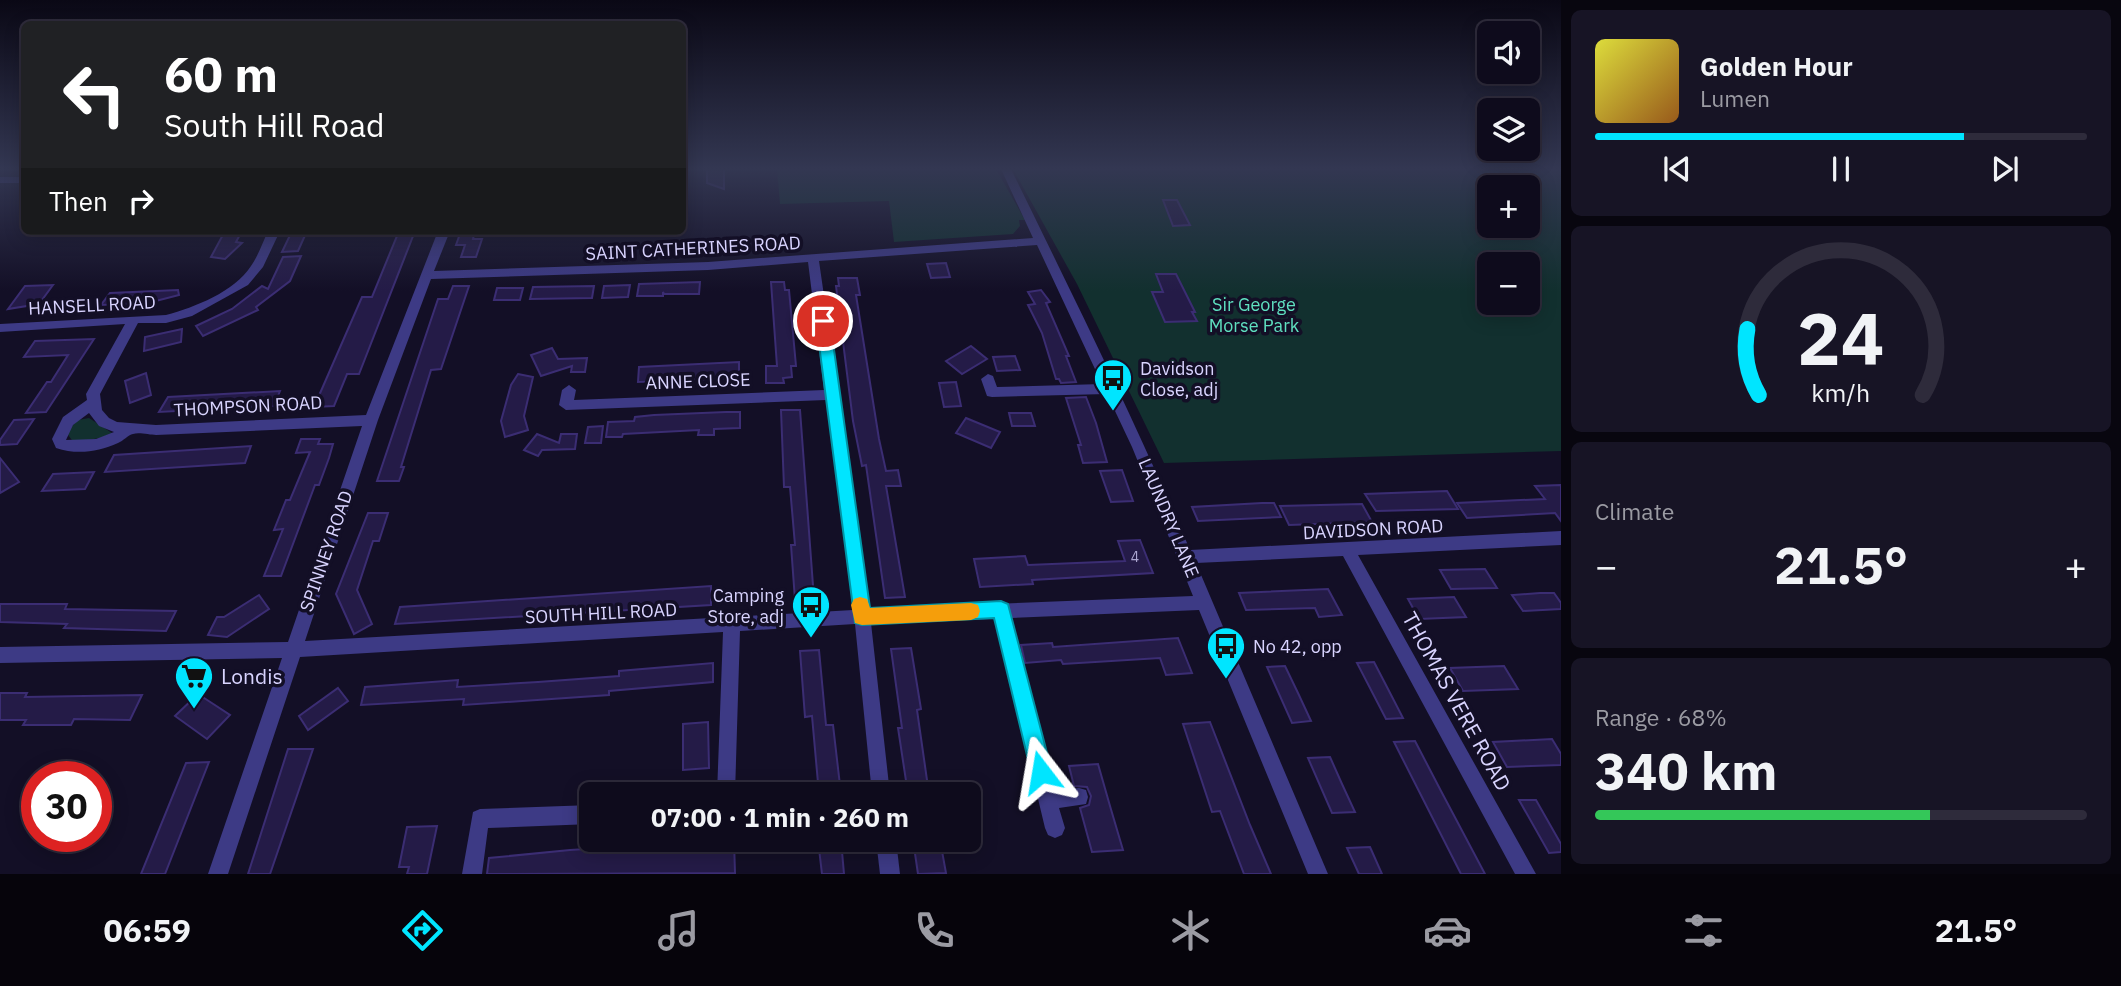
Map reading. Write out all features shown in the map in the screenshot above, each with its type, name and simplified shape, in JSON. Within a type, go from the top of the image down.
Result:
[{"type":"street","name":"LAUNDRY LANE","points":[[1026,210],[1186,557],[1318,874]]},
{"type":"street","name":"HANSELL ROAD","points":[[0,327],[166,319],[215,300],[244,282],[257,267],[273,235]]},
{"type":"street","name":"SPINNEY ROAD","points":[[218,874],[371,420],[443,235]]},
{"type":"street","name":"SAINT CATHERINES ROAD","points":[[429,275],[680,268],[1042,241]]},
{"type":"street","points":[[813,259],[862,617],[880,782]]},
{"type":"street","points":[[93,403],[97,384],[134,319]]},
{"type":"street","points":[[991,392],[1111,389]]},
{"type":"street","points":[[564,422],[569,390]]},
{"type":"street","name":"ANNE CLOSE","points":[[566,405],[832,395]]},
{"type":"street","name":"THOMPSON ROAD","points":[[128,430],[113,439],[69,447],[61,444],[59,439],[68,421],[93,403],[95,412],[104,422],[128,430],[371,420]]},
{"type":"street","points":[[1556,538],[1561,554]]},
{"type":"street","name":"DAVIDSON ROAD","points":[[1186,557],[1556,538]]},
{"type":"street","name":"THOMAS VERE ROAD","points":[[1347,549],[1526,874]]},
{"type":"street","name":"SOUTH HILL ROAD","points":[[1,656],[293,650],[862,617],[1205,603]]},
{"type":"street","points":[[1001,610],[1055,828]]},
{"type":"street","points":[[726,782],[732,624]]},
{"type":"street","points":[[1048,799],[1079,797]]},
{"type":"street","points":[[472,874],[480,819],[579,815]]},
{"type":"street","points":[[887,852],[890,874]]},
{"type":"green space","points":[[890,210],[1019,210],[1025,220],[1019,220],[1020,226],[1013,234],[894,242]]},
{"type":"green space","name":"Sir George Morse Park","points":[[1036,210],[1477,210],[1477,238],[1540,238],[1540,210],[1561,210],[1561,451],[1164,463],[1077,284]]},
{"type":"green space","points":[[89,418],[112,433],[109,436],[74,443],[66,432],[78,420]]},
{"type":"building","points":[[1167,210],[1182,210],[1190,225],[1173,226]]},
{"type":"building","points":[[223,235],[240,235],[236,242],[242,243],[225,259],[211,257]]},
{"type":"building","points":[[290,235],[305,235],[298,251],[282,252]]},
{"type":"building","points":[[397,235],[413,235],[359,374],[347,374],[334,406],[314,407],[362,297],[372,297]]},
{"type":"building","points":[[460,235],[474,235],[473,239],[482,239],[476,257],[461,257],[465,245],[456,245]]},
{"type":"building","points":[[301,256],[290,281],[256,307],[258,310],[203,336],[196,326],[232,309],[262,286],[268,289],[283,257]]},
{"type":"building","points":[[946,263],[950,277],[931,278],[927,264]]},
{"type":"building","points":[[1156,274],[1176,274],[1197,321],[1165,322],[1152,292],[1163,292]]},
{"type":"building","points":[[838,278],[857,278],[860,295],[856,295],[879,439],[886,471],[898,470],[901,486],[886,486],[905,597],[885,598],[866,465],[862,466],[853,421],[836,286],[839,286]]},
{"type":"building","points":[[700,282],[699,294],[663,292],[663,296],[637,296],[639,284]]},
{"type":"building","points":[[771,282],[784,282],[785,290],[789,290],[796,366],[791,366],[792,377],[783,378],[784,383],[766,383],[766,366],[777,366]]},
{"type":"building","points":[[53,285],[39,304],[8,309],[25,286]]},
{"type":"building","points":[[630,285],[628,297],[602,298],[604,286]]},
{"type":"building","points":[[453,286],[469,286],[441,369],[431,370],[399,481],[377,481],[438,299],[448,299]]},
{"type":"building","points":[[594,286],[592,298],[530,299],[533,287]]},
{"type":"building","points":[[497,288],[523,288],[520,300],[494,300]]},
{"type":"building","points":[[178,290],[179,295],[148,303],[101,305],[110,293]]},
{"type":"building","points":[[1041,290],[1050,302],[1046,303],[1069,356],[1066,356],[1076,382],[1061,383],[1056,379],[1042,333],[1028,305],[1035,304],[1028,292]]},
{"type":"building","points":[[182,329],[181,342],[144,351],[145,337]]},
{"type":"building","points":[[94,339],[46,412],[26,413],[68,355],[24,357],[35,341]]},
{"type":"building","points":[[971,346],[987,359],[962,374],[946,361]]},
{"type":"building","points":[[552,348],[558,359],[587,358],[585,372],[571,372],[572,366],[541,376],[531,355]]},
{"type":"building","points":[[1015,356],[1020,370],[997,371],[993,357]]},
{"type":"building","points":[[739,362],[739,378],[638,382],[639,367]]},
{"type":"building","points":[[146,373],[151,395],[130,403],[125,381]]},
{"type":"building","points":[[518,374],[533,377],[524,416],[528,430],[505,437],[501,421],[511,385]]},
{"type":"building","points":[[956,382],[961,406],[944,407],[939,383]]},
{"type":"building","points":[[280,391],[274,406],[159,412],[168,397]]},
{"type":"building","points":[[1086,397],[1107,462],[1083,463],[1078,445],[1081,445],[1066,398]]},
{"type":"building","points":[[781,410],[800,410],[814,599],[795,600],[791,545],[795,545],[790,487],[784,487]]},
{"type":"building","points":[[740,412],[740,428],[714,429],[714,435],[698,435],[699,430],[606,437],[608,422],[634,421],[635,417],[654,415]]},
{"type":"building","points":[[1009,413],[1031,413],[1035,426],[1012,426]]},
{"type":"building","points":[[966,418],[1000,432],[991,448],[956,433]]},
{"type":"building","points":[[34,419],[17,444],[0,445],[0,440],[14,420]]},
{"type":"building","points":[[603,426],[601,443],[585,443],[588,427]]},
{"type":"building","points":[[537,434],[559,443],[561,434],[577,434],[575,449],[542,450],[538,456],[524,450]]},
{"type":"building","points":[[301,439],[320,439],[318,444],[333,444],[281,576],[264,576],[283,529],[274,530],[310,452],[296,453]]},
{"type":"building","points":[[251,446],[245,463],[105,472],[114,455]]},
{"type":"building","points":[[0,458],[19,482],[0,493]]},
{"type":"building","points":[[1122,470],[1133,501],[1111,502],[1100,471]]},
{"type":"building","points":[[94,472],[85,489],[42,491],[53,474]]},
{"type":"building","points":[[1561,485],[1561,521],[1555,513],[1467,518],[1457,503],[1545,499],[1535,486]]},
{"type":"building","points":[[1447,491],[1458,509],[1376,511],[1365,494]]},
{"type":"building","points":[[1274,503],[1281,517],[1198,521],[1192,507]]},
{"type":"building","points":[[1362,504],[1372,522],[1289,525],[1280,506]]},
{"type":"building","points":[[368,513],[388,513],[379,541],[373,541],[357,590],[372,624],[354,634],[336,594]]},
{"type":"building","points":[[1140,540],[1153,573],[1032,580],[1033,584],[980,587],[974,559],[1025,556],[1028,565],[1125,561],[1118,541]]},
{"type":"building","points":[[1485,569],[1497,588],[1451,589],[1440,570]]},
{"type":"building","points":[[711,586],[711,605],[395,624],[400,607]]},
{"type":"building","points":[[1328,589],[1342,615],[1319,617],[1315,608],[1246,610],[1239,593]]},
{"type":"building","points":[[1554,593],[1561,603],[1561,609],[1523,611],[1512,595]]},
{"type":"building","points":[[259,595],[269,609],[227,637],[208,635],[217,617],[224,617]]},
{"type":"building","points":[[1454,597],[1466,617],[1419,619],[1408,599]]},
{"type":"building","points":[[0,604],[67,604],[65,609],[176,611],[166,631],[64,628],[67,624],[0,622]]},
{"type":"building","points":[[1178,638],[1192,673],[1166,675],[1160,658],[1063,664],[1061,660],[1025,663],[1021,645],[1052,643],[1053,647]]},
{"type":"building","points":[[911,648],[921,709],[917,710],[927,782],[906,782],[891,649]]},
{"type":"building","points":[[819,650],[826,725],[833,725],[840,782],[818,782],[812,716],[805,717],[800,651]]},
{"type":"building","points":[[1374,662],[1403,718],[1386,719],[1357,663]]},
{"type":"building","points":[[713,663],[713,682],[609,691],[609,695],[463,705],[464,699],[361,705],[365,687],[458,680],[457,687],[538,682],[619,676],[619,671]]},
{"type":"building","points":[[1285,666],[1311,721],[1292,723],[1267,667]]},
{"type":"building","points":[[1504,666],[1518,689],[1463,691],[1450,668]]},
{"type":"building","points":[[338,688],[348,701],[308,730],[299,716]]},
{"type":"building","points":[[0,693],[27,693],[25,697],[142,695],[130,720],[74,719],[71,725],[23,725],[26,720],[0,720]]},
{"type":"building","points":[[198,694],[230,715],[207,739],[175,716]]},
{"type":"building","points":[[708,722],[709,768],[683,770],[683,724]]},
{"type":"building","points":[[1210,722],[1271,874],[1244,874],[1220,811],[1212,812],[1183,724]]},
{"type":"building","points":[[1552,739],[1561,754],[1561,765],[1507,767],[1493,742]]},
{"type":"building","points":[[1415,741],[1485,874],[1461,874],[1394,742]]},
{"type":"building","points":[[288,749],[313,749],[270,874],[248,874]]},
{"type":"building","points":[[1330,757],[1355,812],[1332,813],[1308,758]]},
{"type":"building","points":[[209,762],[165,874],[141,874],[186,763]]},
{"type":"building","points":[[1098,764],[1123,850],[1092,852],[1080,808],[1089,805],[1091,796],[1087,787],[1074,786],[1069,766]]},
{"type":"building","points":[[1519,800],[1536,800],[1561,844],[1561,852],[1549,853]]},
{"type":"building","points":[[437,826],[427,874],[407,874],[409,867],[399,867],[407,827]]},
{"type":"building","points":[[1370,847],[1382,874],[1359,874],[1347,848]]},
{"type":"building","points":[[570,850],[734,852],[735,873],[487,874],[489,858]]},
{"type":"building","points":[[819,852],[842,852],[844,874],[822,874]]},
{"type":"building","points":[[915,852],[942,852],[946,873],[918,874]]},
{"type":"slow traffic","points":[[860,605],[862,617],[971,611]]},
{"type":"place","name":"Davidson Close, adj","points":[[1113,412]]},
{"type":"place","name":"Camping Store, adj","points":[[811,639]]},
{"type":"place","name":"No 42, opp","points":[[1226,680]]},
{"type":"place","name":"Londis","points":[[194,710]]},
{"type":"route","points":[[823,321],[862,617],[1001,610],[1041,772]]}]
